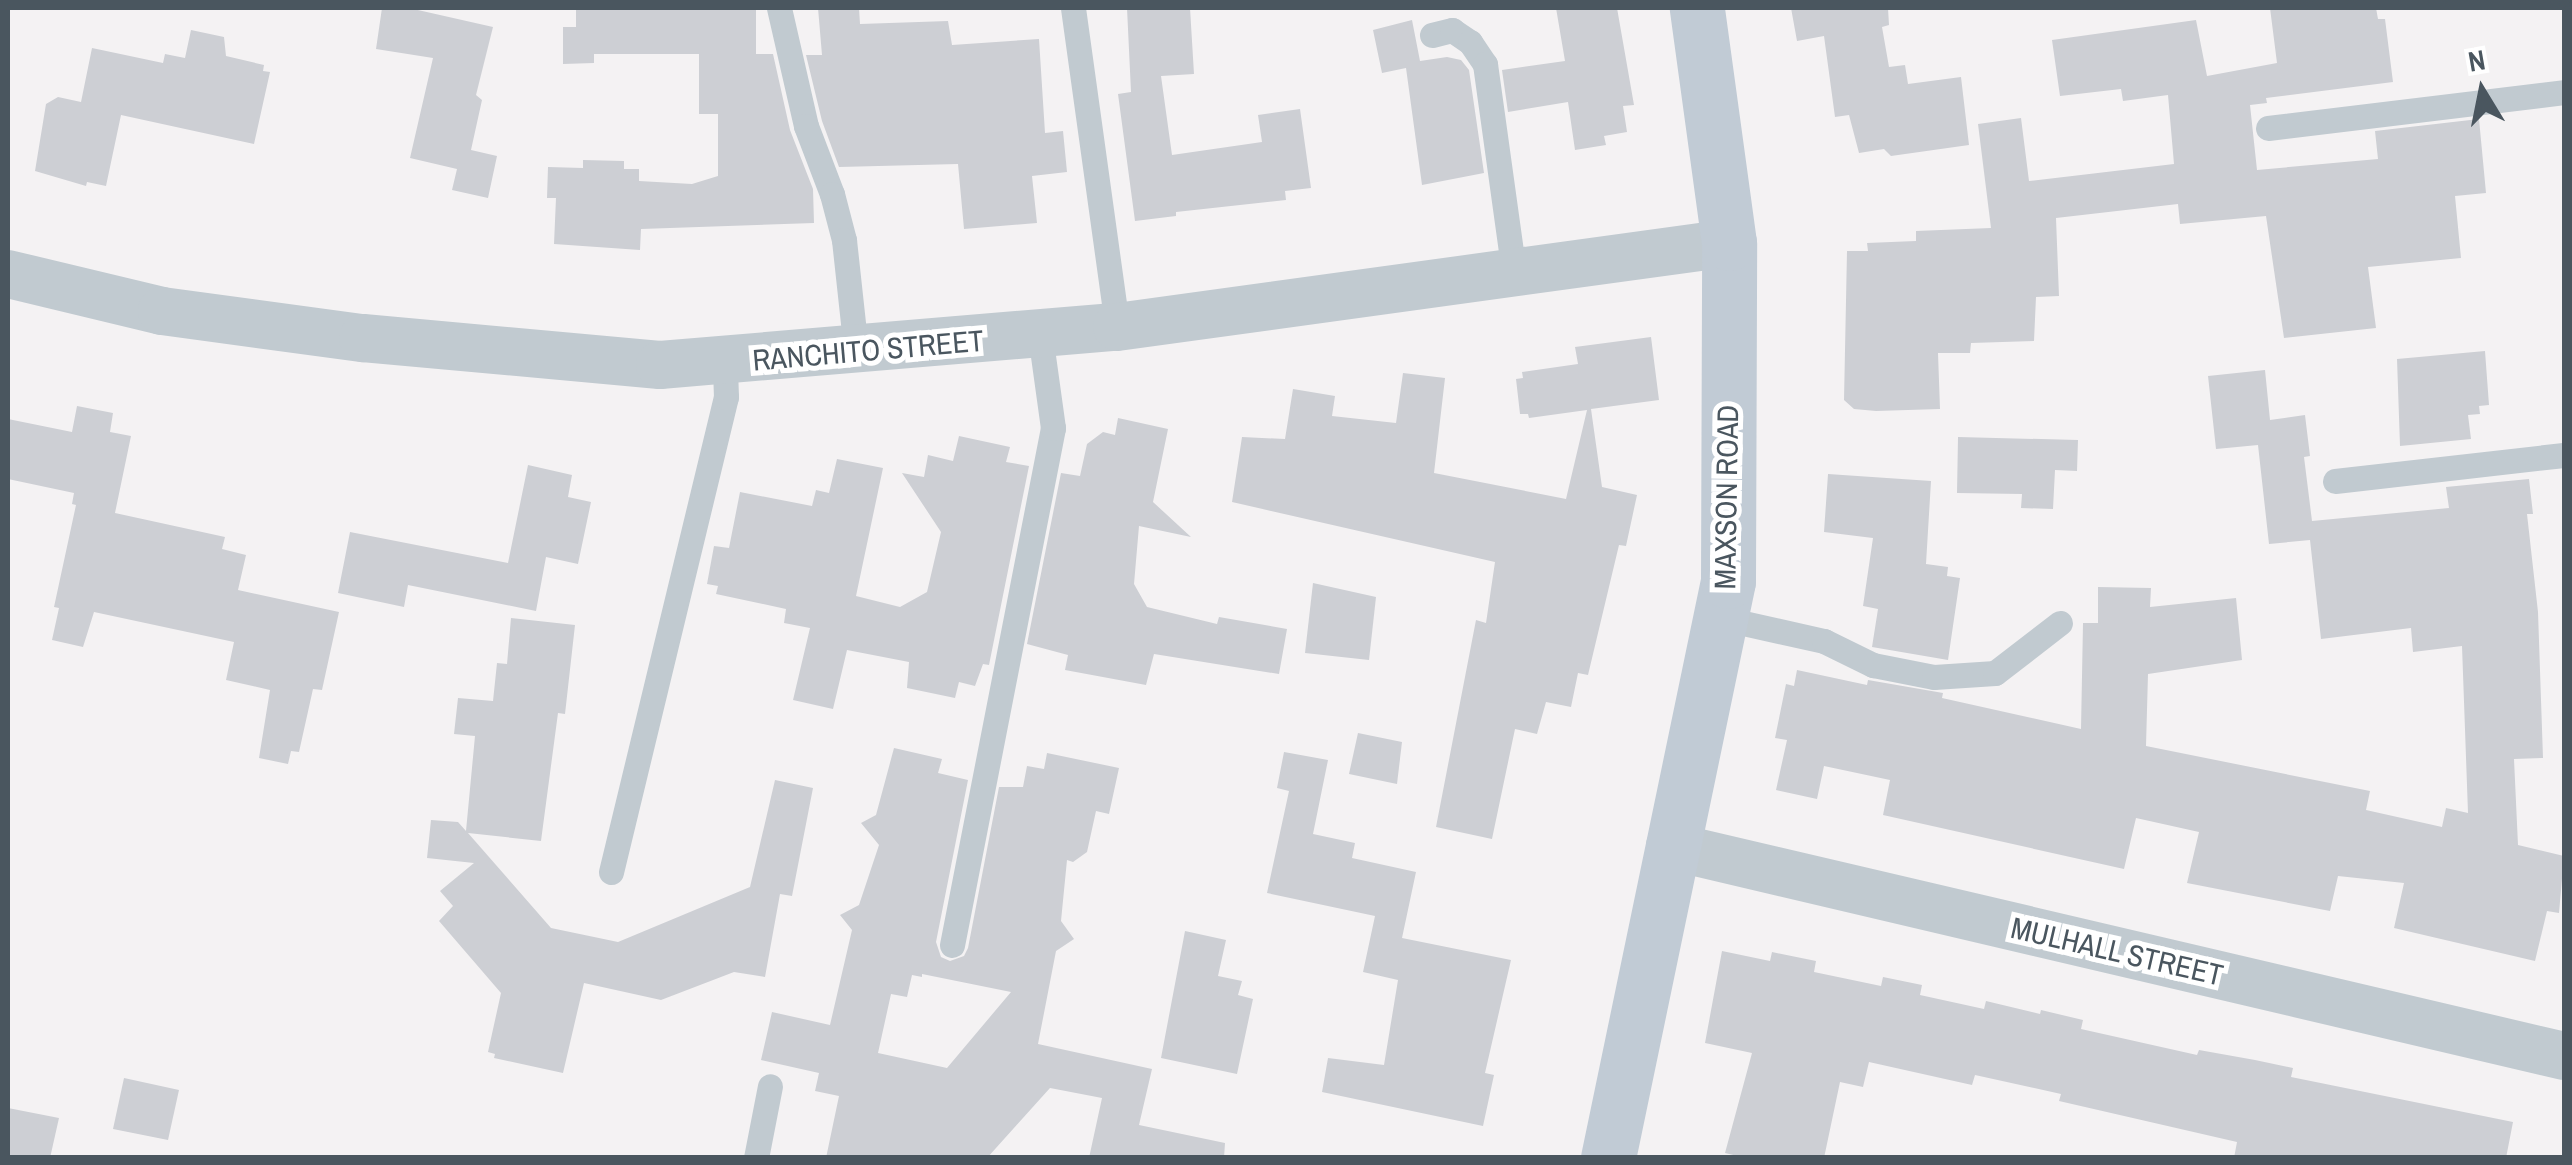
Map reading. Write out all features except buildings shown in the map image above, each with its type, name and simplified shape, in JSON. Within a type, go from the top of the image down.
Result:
[{"type":"street","name":"MAXSON ROAD","points":[[1608,1158],[1728,581],[1729,243],[1697,8]]},
{"type":"street","name":"RANCHITO STREET","points":[[8,274],[162,310],[363,338],[660,366],[1117,327],[1729,243]]},
{"type":"street","name":"MULHALL STREET","points":[[1670,846],[2564,1056]]},
{"type":"lane","points":[[779,8],[806,126],[832,194],[844,240],[856,351]]},
{"type":"lane","points":[[1073,8],[1117,327]]},
{"type":"lane","points":[[1432,35],[1452,30],[1470,42],[1485,64],[1514,273]]},
{"type":"lane","points":[[2268,128],[2564,92]]},
{"type":"lane","points":[[952,945],[1053,428],[1040,334]]},
{"type":"lane","points":[[611,872],[726,397],[725,363]]},
{"type":"lane","points":[[2335,480],[2564,456]]},
{"type":"lane","points":[[1721,618],[1824,640],[1873,666],[1934,678],[1996,673],[2060,623]]},
{"type":"lane","points":[[756,1158],[770,1086]]}]
